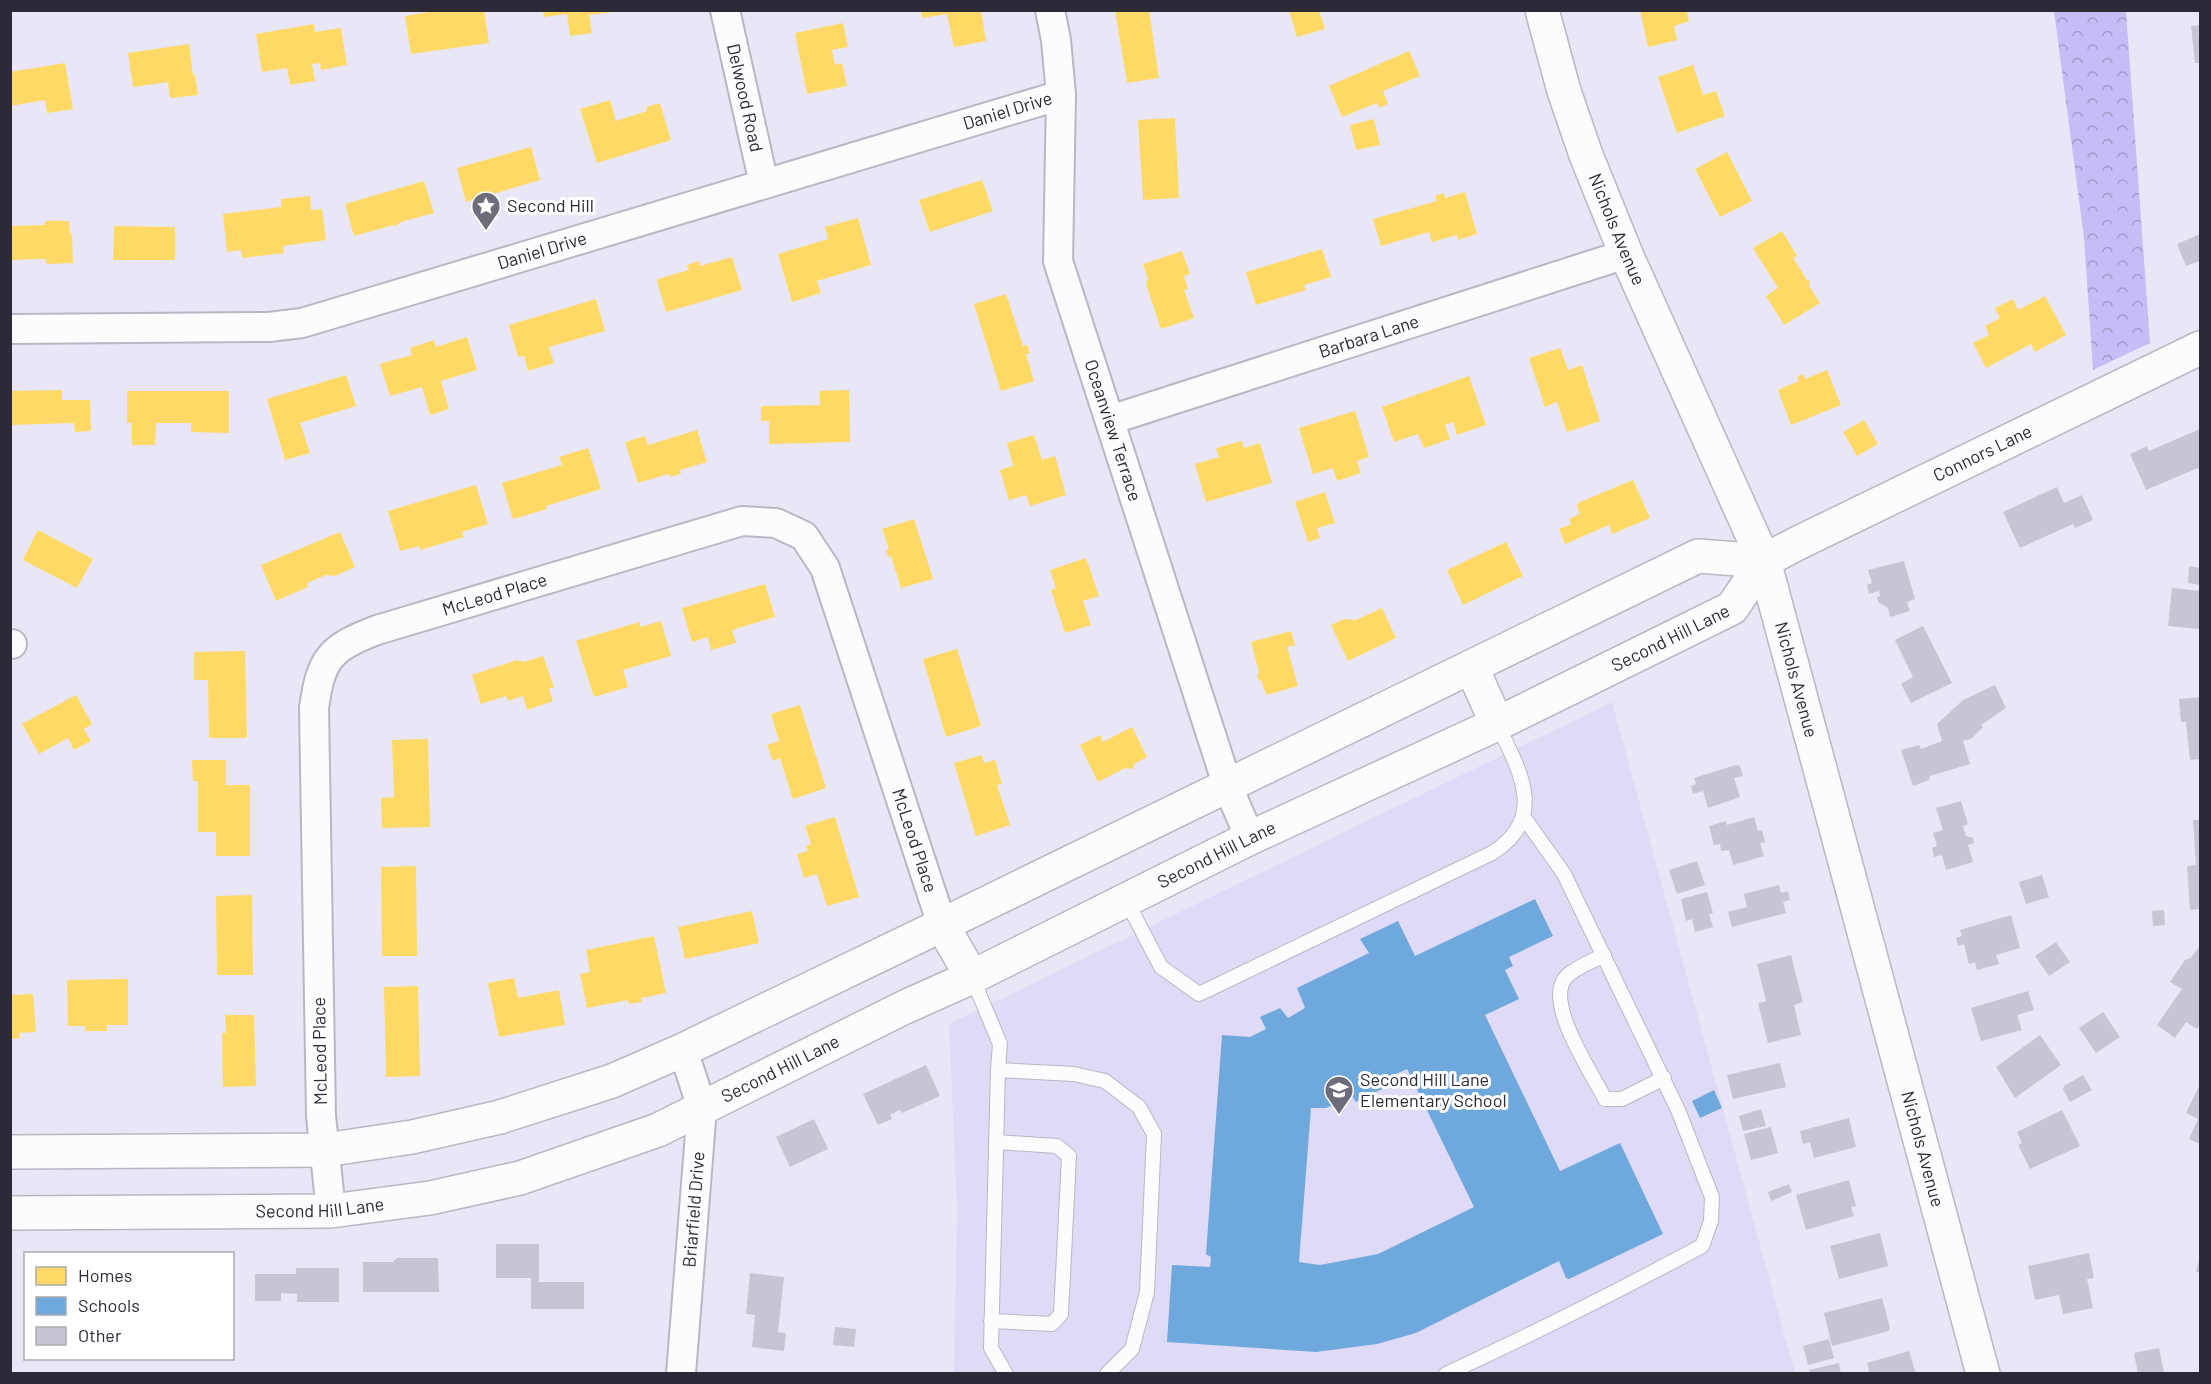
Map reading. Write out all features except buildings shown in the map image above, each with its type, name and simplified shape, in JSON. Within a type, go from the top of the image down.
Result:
[{"type":"street","name":"Delwood Road","points":[[725,10],[764,184]]},
{"type":"street","name":"Oceanview Terrace","points":[[1050,10],[1056,40],[1061,95],[1058,261],[1228,787],[1250,838]]},
{"type":"street","name":"Nichols Avenue","points":[[1542,10],[1564,91],[1586,155],[1626,254],[1764,561],[1983,1374]]},
{"type":"street","name":"Daniel Drive","points":[[10,329],[269,327],[302,323],[1061,95]]},
{"type":"street","name":"Barbara Lane","points":[[1110,420],[1626,254]]},
{"type":"street","name":"Connors Lane","points":[[1764,561],[2200,348]]},
{"type":"street","name":"McLeod Place","points":[[331,1211],[321,1116],[314,708],[322,669],[328,658],[350,640],[742,521],[776,523],[804,536],[825,568],[942,926]]},
{"type":"street","points":[[10,1152],[324,1150],[412,1137],[500,1117],[612,1081],[683,1050],[942,926],[1698,556],[1764,561]]},
{"type":"street","name":"Second Hill Lane","points":[[10,1213],[331,1211],[430,1198],[520,1178],[658,1130],[1250,838],[1497,724],[1732,608],[1764,561]]},
{"type":"street","points":[[1472,668],[1497,724]]},
{"type":"street","points":[[942,926],[972,977]]},
{"type":"street","name":"Briarfield Drive","points":[[681,1374],[702,1108],[683,1050]]},
{"type":"lane","points":[[1126,900],[1161,967],[1199,994],[1492,853],[1511,839],[1518,830],[1523,816],[1523,783],[1497,724]]},
{"type":"lane","points":[[1446,1374],[1604,1298],[1702,1246],[1712,1221],[1712,1197],[1664,1078],[1564,874],[1523,816]]},
{"type":"lane","points":[[1604,955],[1567,976],[1559,990],[1563,1017],[1605,1099],[1622,1099],[1664,1078]]},
{"type":"lane","points":[[972,977],[1000,1044],[991,1348],[994,1374]]},
{"type":"lane","points":[[998,1070],[1074,1074],[1105,1081],[1139,1107],[1154,1134],[1146,1292],[1132,1349],[1107,1374]]},
{"type":"lane","points":[[992,1321],[1052,1324],[1061,1314],[1069,1156],[1057,1146],[996,1142]]},
{"type":"lane","points":[[991,1348],[1006,1374]]},
{"type":"shaded area","name":"Second Hill Lane Elementary School","points":[[1612,702],[1795,1373],[954,1373],[957,1208],[949,1024]]},
{"type":"green space","points":[[2054,11],[2126,11],[2150,343],[2093,370],[2084,238]]},
{"type":"place","name":"Second Hill","points":[[486,232]]},
{"type":"place","name":"Second Hill Lane Elementary School","points":[[1339,1116]]}]
